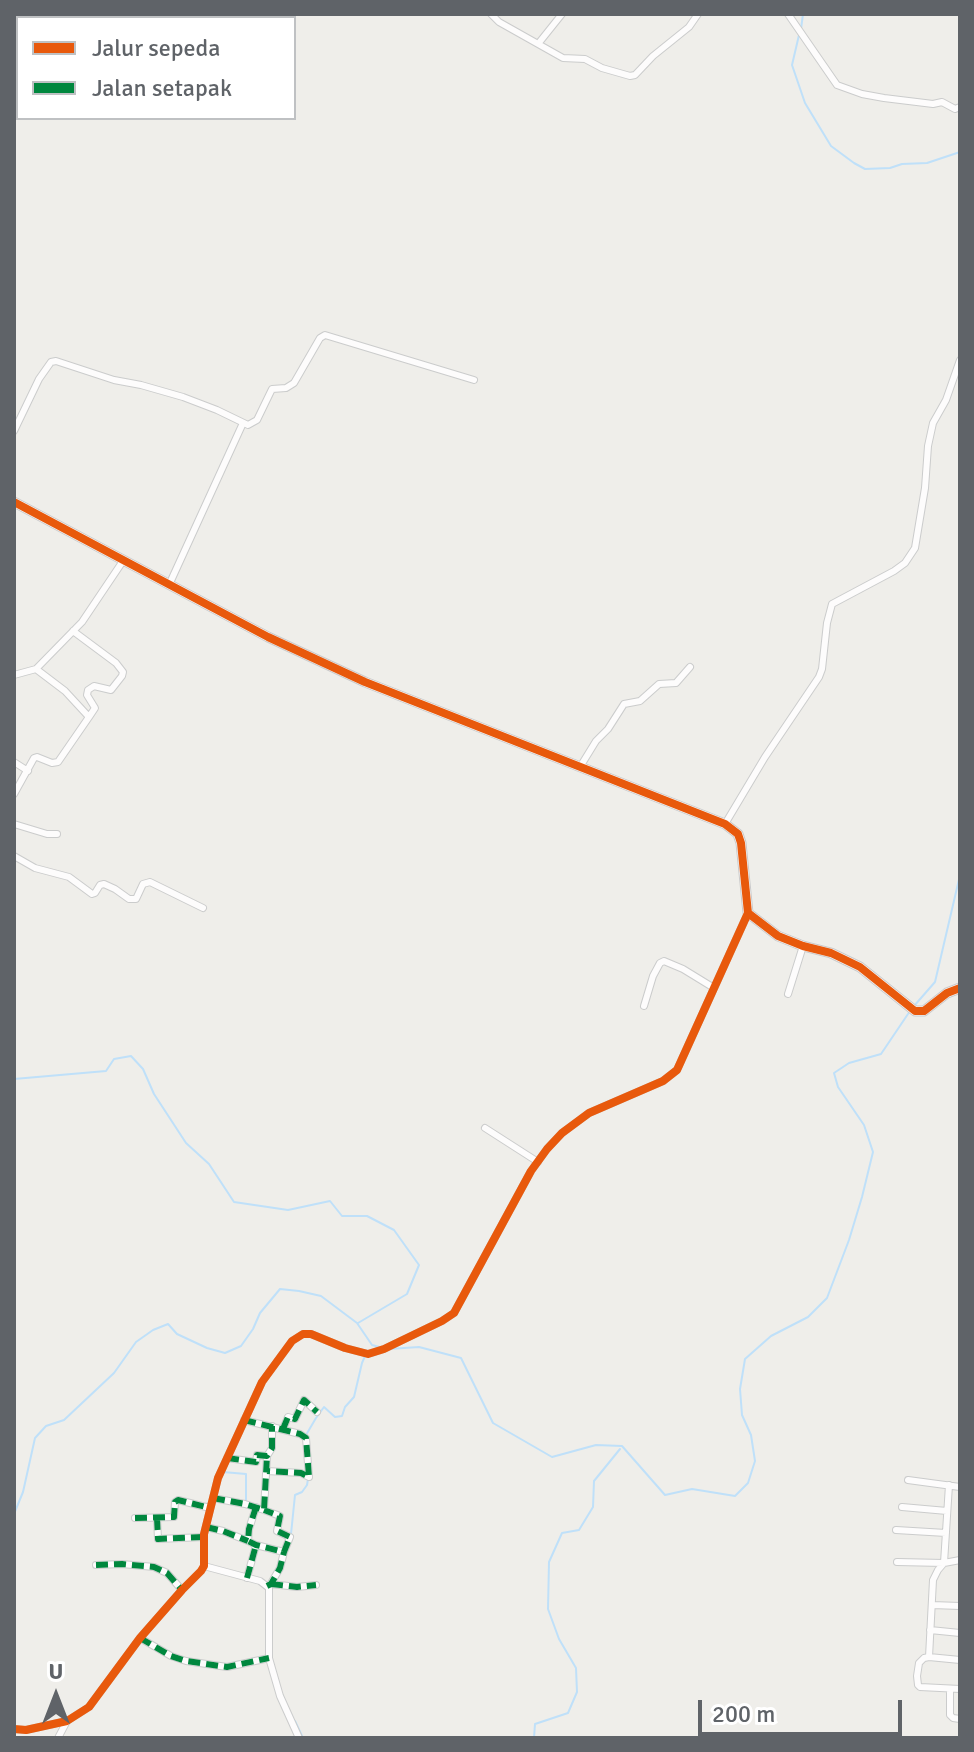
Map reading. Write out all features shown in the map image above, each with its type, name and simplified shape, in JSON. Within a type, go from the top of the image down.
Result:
[{"type":"street","points":[[491,14],[499,22],[563,58],[585,59],[602,68],[630,76],[635,75],[689,27],[698,14]]},
{"type":"street","points":[[538,44],[562,14]]},
{"type":"street","points":[[788,14],[837,85],[884,98],[933,104],[942,102],[955,109],[960,107]]},
{"type":"street","points":[[14,431],[39,379],[51,362],[56,361],[114,380],[183,397],[251,425],[257,420],[272,389],[291,387],[320,338],[325,335],[474,380]]},
{"type":"street","points":[[725,824],[819,677],[832,604],[894,571],[905,563],[915,548],[933,423],[946,400],[960,360]]},
{"type":"street","points":[[169,585],[243,423]]},
{"type":"street","points":[[14,502],[268,637],[365,682],[733,828],[741,843],[748,913],[677,1070],[663,1081],[589,1113],[547,1149],[454,1313],[385,1349],[365,1354],[316,1335],[306,1334],[292,1341],[262,1382],[218,1478],[204,1537],[204,1566],[199,1574],[140,1638],[89,1707],[67,1721],[26,1730],[14,1729]]},
{"type":"street","points":[[14,675],[36,669],[82,622],[123,561]]},
{"type":"street","points":[[14,794],[34,758],[52,763],[59,761],[95,708],[87,695],[88,690],[94,686],[111,690],[122,676],[123,672],[116,663],[73,631]]},
{"type":"street","points":[[580,767],[624,704],[640,701],[659,684],[676,683],[690,667]]},
{"type":"street","points":[[36,669],[65,691],[89,717]]},
{"type":"street","points":[[14,762],[28,771]]},
{"type":"street","points":[[14,837],[17,826],[57,834]]},
{"type":"street","points":[[14,856],[35,868],[69,877],[92,894],[104,884],[129,899],[136,899],[143,884],[150,882],[203,908]]},
{"type":"street","points":[[748,913],[778,936],[831,953],[860,967],[910,1008],[924,1011],[947,993],[960,988]]},
{"type":"street","points":[[788,994],[803,946]]},
{"type":"street","points":[[644,1006],[653,976],[664,961],[714,988]]},
{"type":"street","points":[[485,1128],[538,1162]]},
{"type":"street","points":[[283,1429],[288,1417],[295,1419],[304,1400],[317,1412]]},
{"type":"street","points":[[246,1420],[306,1438],[309,1477],[301,1473],[267,1471]]},
{"type":"street","points":[[264,1510],[272,1426]]},
{"type":"street","points":[[227,1458],[256,1462],[257,1455],[267,1456]]},
{"type":"street","points":[[908,1480],[960,1487]]},
{"type":"street","points":[[929,1657],[935,1575],[944,1563],[949,1485]]},
{"type":"street","points":[[213,1498],[256,1507],[280,1516],[277,1531],[290,1537],[280,1568],[269,1585],[269,1658],[280,1696],[299,1738]]},
{"type":"street","points":[[135,1518],[174,1517],[175,1502],[178,1500],[210,1508]]},
{"type":"street","points":[[248,1541],[256,1507]]},
{"type":"street","points":[[902,1507],[947,1511]]},
{"type":"street","points":[[157,1518],[158,1539],[204,1537]]},
{"type":"street","points":[[206,1527],[284,1552]]},
{"type":"street","points":[[896,1530],[946,1533]]},
{"type":"street","points":[[247,1578],[256,1545]]},
{"type":"street","points":[[897,1562],[944,1563],[960,1560]]},
{"type":"street","points":[[96,1565],[154,1567],[167,1573],[182,1590]]},
{"type":"street","points":[[204,1566],[269,1585],[316,1585]]},
{"type":"street","points":[[932,1605],[960,1606]]},
{"type":"street","points":[[930,1630],[960,1633]]},
{"type":"street","points":[[140,1638],[181,1660],[227,1667],[269,1658]]},
{"type":"street","points":[[960,1660],[924,1658],[919,1663],[918,1685],[960,1689]]},
{"type":"street","points":[[950,1689],[950,1715],[960,1719]]},
{"type":"street","points":[[58,1738],[67,1721]]},
{"type":"green space","points":[[106,14],[190,14],[182,16]]},
{"type":"waterway","points":[[801,29],[803,14]]},
{"type":"waterway","points":[[799,35],[792,65],[805,103],[831,146],[854,163],[865,169],[890,168],[927,163],[960,152]]},
{"type":"waterway","points":[[914,1006],[935,982],[960,875]]},
{"type":"waterway","points":[[389,1349],[419,1347],[461,1358],[493,1423],[552,1457],[596,1445],[622,1446],[665,1495],[692,1489],[735,1496],[748,1483],[755,1461],[751,1435],[742,1415],[740,1389],[745,1359],[771,1336],[808,1317],[827,1298],[849,1240],[873,1152],[864,1125],[838,1087],[834,1073],[849,1063],[881,1054],[910,1011]]},
{"type":"waterway","points":[[14,1079],[106,1071],[114,1059],[131,1056],[143,1069],[154,1094],[186,1143],[209,1164],[234,1202],[288,1210],[330,1201],[342,1216],[367,1216],[394,1230],[419,1265],[407,1294],[358,1323]]},
{"type":"waterway","points":[[14,1514],[23,1492],[35,1438],[46,1426],[64,1420],[114,1373],[136,1342],[153,1330],[168,1324],[177,1334],[225,1353],[241,1346],[260,1313],[280,1289],[321,1296],[357,1323],[372,1345],[383,1348]]},
{"type":"waterway","points":[[306,1435],[324,1407],[335,1417],[342,1416],[354,1397],[365,1356]]},
{"type":"waterway","points":[[534,1738],[535,1724],[568,1713],[577,1692],[576,1668],[559,1639],[548,1609],[549,1562],[562,1533],[579,1530],[593,1507],[594,1481],[620,1449]]},
{"type":"waterway","points":[[223,1472],[246,1474],[246,1500]]},
{"type":"waterway","points":[[291,1534],[295,1495],[302,1492],[308,1479]]},
{"type":"waterway","points":[[295,1721],[303,1738]]},
{"type":"marked path","points":[[283,1429],[288,1417],[295,1419],[304,1400],[317,1412]]},
{"type":"marked path","points":[[244,1420],[306,1438],[309,1477],[301,1473],[267,1471]]},
{"type":"marked path","points":[[227,1458],[256,1462],[257,1455],[267,1456],[272,1448],[272,1426]]},
{"type":"marked path","points":[[213,1498],[264,1510],[267,1456]]},
{"type":"marked path","points":[[135,1518],[174,1517],[175,1502],[178,1500],[210,1508]]},
{"type":"marked path","points":[[256,1507],[248,1541],[284,1552],[290,1537],[277,1531],[280,1516],[264,1510]]},
{"type":"marked path","points":[[157,1518],[158,1539],[204,1537]]},
{"type":"marked path","points":[[206,1527],[248,1541]]},
{"type":"marked path","points":[[247,1578],[256,1545]]},
{"type":"marked path","points":[[267,1586],[280,1568],[284,1552]]},
{"type":"marked path","points":[[96,1565],[154,1567],[167,1573],[182,1590]]},
{"type":"marked path","points":[[271,1584],[297,1587],[316,1585]]},
{"type":"marked path","points":[[140,1638],[186,1661],[227,1667],[269,1658]]},
{"type":"cycle path","points":[[14,502],[268,637],[365,682],[725,824],[738,834],[741,843],[748,913],[778,936],[831,953],[860,967],[915,1011],[924,1011],[947,993],[960,988]]},
{"type":"cycle path","points":[[14,1729],[26,1730],[67,1721],[89,1707],[140,1638],[201,1571],[204,1566],[204,1534],[218,1478],[262,1382],[292,1341],[303,1334],[311,1334],[368,1354],[454,1313],[531,1171],[547,1149],[589,1113],[663,1081],[677,1070],[748,913]]}]
